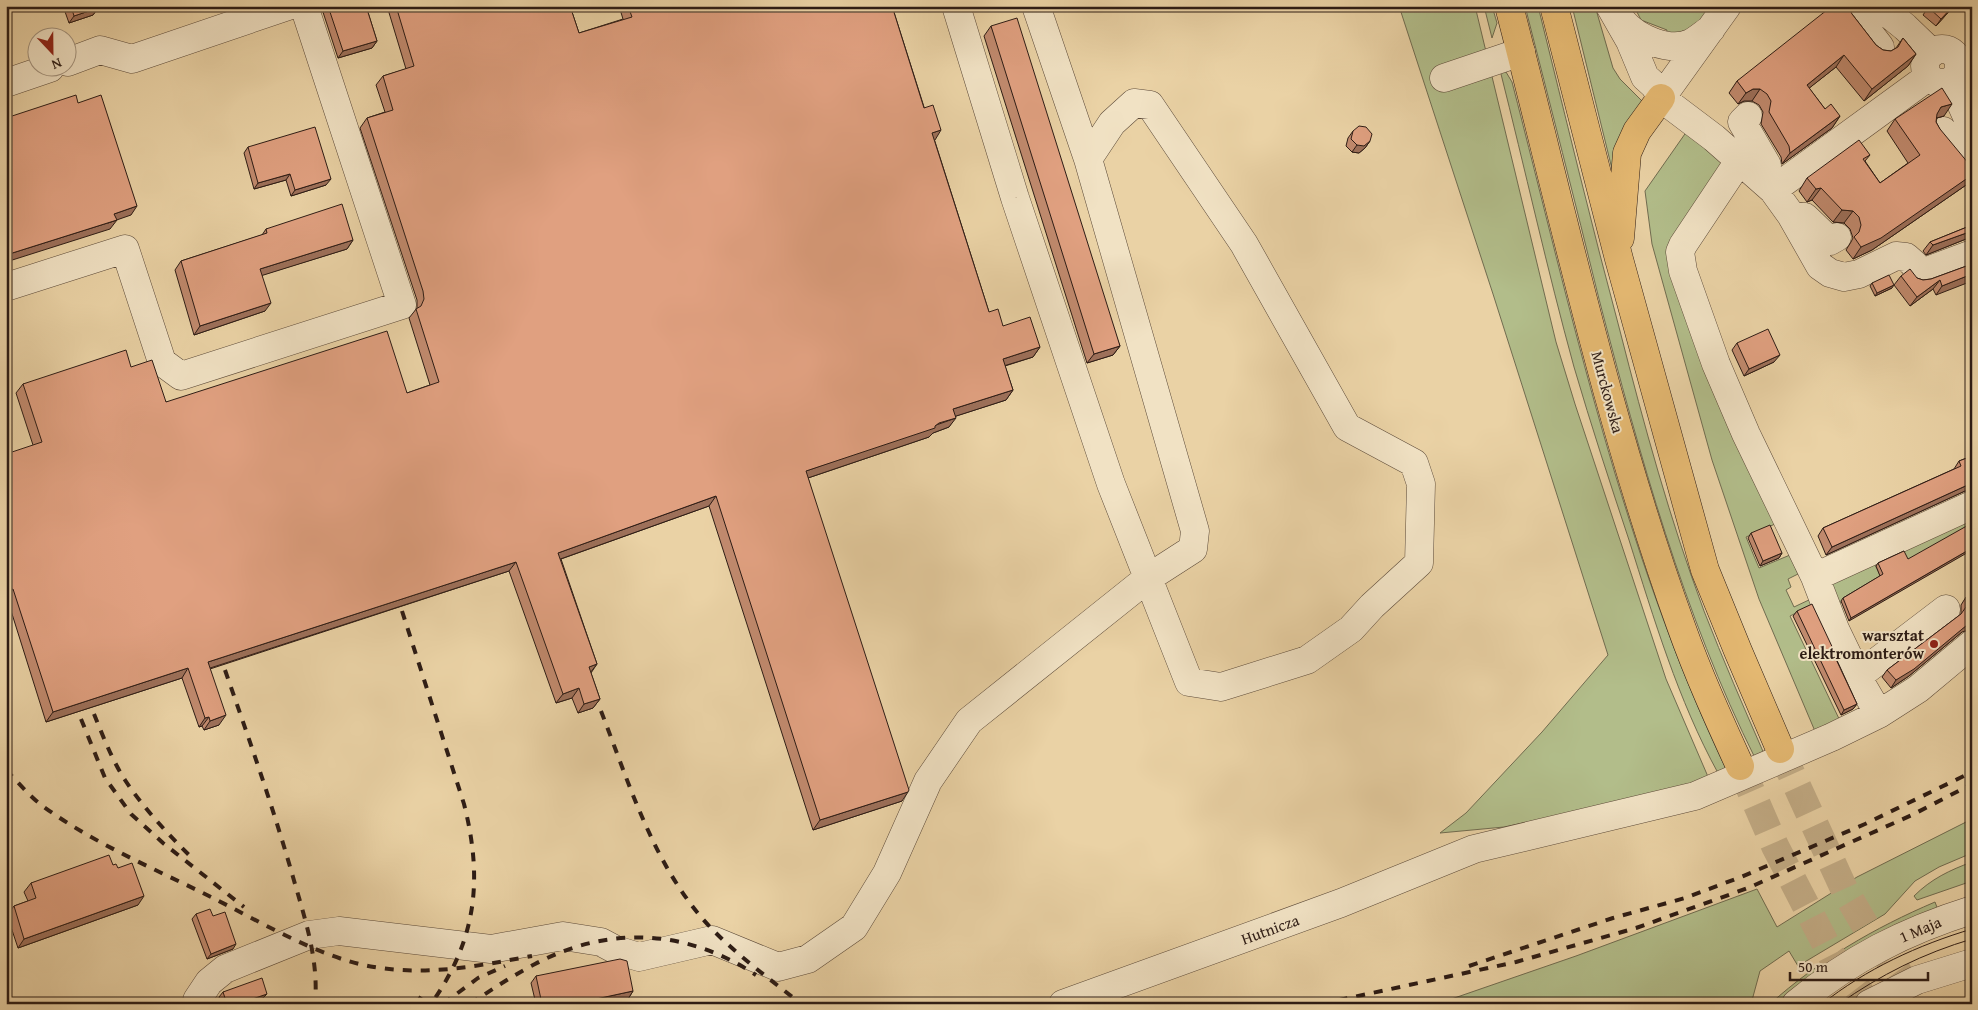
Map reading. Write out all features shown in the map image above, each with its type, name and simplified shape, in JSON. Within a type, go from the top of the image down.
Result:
[{"type":"highway","name":"Murckowska","points":[[1509,6],[1609,399],[1638,499],[1681,626],[1709,697],[1740,766]]},
{"type":"highway","points":[[1554,6],[1619,259],[1705,570],[1780,749]]},
{"type":"highway","points":[[1619,259],[1627,153],[1637,131],[1661,98]]},
{"type":"street","points":[[78,58],[100,50],[132,59],[288,6]]},
{"type":"street","points":[[6,288],[124,249],[162,362],[181,376],[402,305],[304,6]]},
{"type":"street","points":[[956,6],[1015,198],[1111,484],[1189,682],[1221,687],[1307,660],[1351,629],[1372,606],[1420,563],[1421,484],[1414,463],[1347,427],[1244,244],[1150,105],[1134,103],[1112,123],[1088,159]]},
{"type":"street","points":[[197,1004],[197,1000],[209,982],[226,968],[309,935],[338,931],[490,949],[563,936],[601,942],[616,950],[639,958],[712,940],[778,967],[808,959],[854,927],[887,872],[928,780],[969,720],[1148,578],[1193,549],[1195,531],[1088,159],[1036,6]]},
{"type":"street","points":[[1610,6],[1629,30],[1656,43],[1679,46],[1690,43],[1711,29]]},
{"type":"street","points":[[1610,6],[1630,41],[1645,78],[1656,86],[1661,98],[1714,138],[1769,186],[1791,215],[1820,266],[1830,273],[1844,277],[1859,274],[1896,256],[1906,257],[1919,274],[1972,254]]},
{"type":"street","points":[[1661,98],[1727,6]]},
{"type":"street","points":[[1855,6],[1856,16],[1880,47]]},
{"type":"street","points":[[1879,6],[1948,63],[1972,128]]},
{"type":"street","points":[[1444,78],[1521,52]]},
{"type":"street","points":[[1769,186],[1948,63]]},
{"type":"street","points":[[6,82],[28,75]]},
{"type":"street","points":[[1748,116],[1742,122],[1767,165],[1769,186]]},
{"type":"street","points":[[1943,131],[1972,166]]},
{"type":"street","points":[[1739,161],[1683,245],[1680,256],[1683,271],[1738,417],[1815,577],[1825,607],[1858,676],[1879,714]]},
{"type":"street","points":[[1791,215],[1805,217],[1830,241],[1838,237]]},
{"type":"street","points":[[1815,577],[1972,505]]},
{"type":"street","points":[[1858,676],[1946,609]]},
{"type":"street","name":"Hutnicza","points":[[1063,1004],[1341,903],[1474,849],[1695,796],[1832,738],[1879,714],[1918,688],[1972,644]]},
{"type":"street","name":"1 Maja","points":[[1796,1004],[1859,958],[1899,937],[1972,910]]},
{"type":"street","points":[[1869,1004],[1918,980],[1972,963]]},
{"type":"green space","points":[[1399,6],[1475,6],[1556,342],[1666,679],[1709,779],[1504,827],[1440,833],[1466,813],[1542,732],[1608,655]]},
{"type":"green space","points":[[1484,6],[1492,6],[1497,23],[1492,38]]},
{"type":"green space","points":[[1525,6],[1538,6],[1638,402],[1658,472],[1704,611],[1765,756],[1756,760],[1706,648],[1647,475],[1599,299]]},
{"type":"green space","points":[[1572,6],[1595,6],[1613,68],[1620,79],[1642,101],[1615,152],[1612,169]]},
{"type":"green space","points":[[1634,6],[1711,6],[1704,25],[1666,36],[1667,30],[1641,20]]},
{"type":"green space","points":[[1500,70],[1506,72],[1512,82],[1602,431],[1628,517],[1657,602],[1689,686],[1726,769],[1718,773],[1691,717],[1668,659],[1587,410],[1555,293]]},
{"type":"green space","points":[[1687,131],[1730,158],[1672,251],[1775,524],[1746,537],[1759,568],[1790,555],[1798,574],[1788,579],[1791,587],[1786,590],[1794,607],[1811,599],[1814,604],[1790,616],[1842,725],[1817,736],[1759,599],[1712,460],[1652,244],[1645,191]]},
{"type":"green space","points":[[1972,521],[1972,524],[1906,562],[1897,546]]},
{"type":"green space","points":[[1872,559],[1881,577],[1836,605],[1825,583]]},
{"type":"green space","points":[[1972,819],[1972,853],[1939,867],[1915,881],[1885,914],[1798,966],[1789,951],[1760,971],[1751,1004],[1437,1004],[1576,956],[1757,889],[1777,927],[1857,877]]},
{"type":"green space","points":[[1972,862],[1972,881],[1917,900],[1914,896],[1941,876]]},
{"type":"green space","points":[[1935,902],[1938,910],[1796,989],[1779,1004],[1770,1004],[1808,973],[1848,946],[1890,923]]},
{"type":"building","points":[[71,6],[98,6],[98,8],[74,16]]},
{"type":"building","points":[[328,6],[366,6],[377,41],[343,51]]},
{"type":"building","points":[[396,6],[570,6],[579,33],[632,17],[628,6],[892,6],[924,108],[933,105],[941,130],[932,133],[989,312],[998,309],[1003,326],[1030,317],[1040,347],[1003,359],[1013,390],[953,409],[956,418],[939,423],[935,428],[806,471],[909,790],[908,792],[820,820],[716,496],[558,553],[597,664],[589,667],[600,699],[584,704],[579,688],[563,694],[516,562],[208,662],[226,715],[210,721],[209,717],[205,718],[188,668],[53,712],[13,589],[6,591],[6,454],[42,442],[23,384],[126,350],[131,367],[152,360],[166,402],[387,331],[407,393],[439,382],[416,309],[421,306],[424,299],[423,291],[367,118],[393,110],[383,76],[414,66]]},
{"type":"building","points":[[1832,6],[1848,6],[1876,45],[1883,50],[1891,51],[1898,47],[1903,38],[1916,54],[1872,89],[1844,55],[1807,85],[1825,109],[1831,104],[1840,116],[1790,153],[1789,146],[1769,112],[1771,101],[1767,94],[1760,89],[1753,89],[1746,93],[1737,81]]},
{"type":"building","points":[[1929,6],[1953,6],[1941,19]]},
{"type":"building","points":[[1017,18],[1120,346],[1094,354],[991,26]]},
{"type":"building","points":[[1942,88],[1952,104],[1941,107],[1937,114],[1936,122],[1972,166],[1972,175],[1881,238],[1861,247],[1854,237],[1859,232],[1861,225],[1859,217],[1853,211],[1842,210],[1821,188],[1816,189],[1807,178],[1859,140],[1870,155],[1863,159],[1880,183],[1920,155],[1895,119]]},
{"type":"building","points":[[76,95],[78,103],[101,95],[137,206],[114,214],[117,220],[6,255],[6,118]]},
{"type":"building","points":[[1359,126],[1366,127],[1372,134],[1370,141],[1364,146],[1357,145],[1351,139],[1353,131]]},
{"type":"building","points":[[315,127],[331,179],[295,190],[290,174],[258,183],[248,147]]},
{"type":"building","points":[[342,204],[353,240],[260,269],[271,303],[200,326],[181,261],[267,233],[266,229]]},
{"type":"building","points":[[1972,225],[1972,231],[1933,245],[1930,242]]},
{"type":"building","points":[[1972,264],[1972,274],[1942,286],[1940,280],[1917,297],[1901,276],[1910,269],[1917,278],[1923,280],[1931,279]]},
{"type":"building","points":[[1889,275],[1894,285],[1877,293],[1872,283]]},
{"type":"building","points":[[1768,329],[1780,355],[1749,369],[1737,343]]},
{"type":"building","points":[[1972,456],[1972,483],[1832,547],[1823,528],[1961,466],[1959,461]]},
{"type":"building","points":[[1972,523],[1972,548],[1851,618],[1843,598],[1883,574],[1878,563],[1904,551],[1908,559]]},
{"type":"building","points":[[1770,525],[1782,553],[1763,561],[1751,533]]},
{"type":"building","points":[[1972,592],[1972,623],[1967,625],[1914,669],[1896,680],[1887,670],[1961,614],[1966,607],[1966,597]]},
{"type":"building","points":[[1812,604],[1857,704],[1844,710],[1797,611]]},
{"type":"building","points":[[109,855],[113,865],[116,864],[118,868],[132,863],[144,896],[24,939],[14,906],[36,898],[31,883]]},
{"type":"building","points":[[210,909],[213,916],[225,912],[236,944],[211,954],[196,914]]},
{"type":"building","points":[[620,959],[627,961],[633,991],[573,1004],[542,1004],[536,976]]},
{"type":"building","points":[[262,978],[267,994],[238,1004],[227,1004],[223,992]]},
{"type":"tunnel","points":[[1780,749],[1845,891],[1871,935],[1921,1004]]},
{"type":"tunnel","points":[[1740,766],[1775,846],[1832,956],[1869,1004]]},
{"type":"tram line","points":[[1822,1004],[1856,980],[1893,959],[1972,929]]},
{"type":"tram line","points":[[1839,1004],[1886,974],[1937,951],[1972,939]]},
{"type":"railway","points":[[402,611],[464,804],[473,858],[472,908],[467,932],[458,956],[431,1004]]},
{"type":"railway","points":[[225,670],[277,825],[306,924],[315,972],[315,1004]]},
{"type":"railway","points":[[601,711],[640,813],[651,838],[677,885],[704,921],[717,934],[744,959],[801,1004]]},
{"type":"railway","points":[[94,714],[112,756],[132,791],[193,859]]},
{"type":"railway","points":[[81,719],[105,778],[131,814],[163,843],[244,907]]},
{"type":"railway","points":[[6,770],[39,803],[84,833],[291,938],[333,956],[354,963],[395,970],[453,969],[532,956]]},
{"type":"railway","points":[[1469,966],[1613,918],[1685,898],[1741,877],[1865,824],[1972,772]]},
{"type":"railway","points":[[1321,1004],[1516,962],[1636,928],[1748,888],[1912,815],[1972,784]]},
{"type":"railway","points":[[470,1004],[526,969],[563,951],[619,938],[675,941],[703,948],[730,960],[756,975]]},
{"type":"railway","points":[[443,1004],[478,978],[505,966]]},
{"type":"railway","points":[[416,1004],[425,991]]},
{"type":"place","name":"warsztat elektromonterów","points":[[1934,644]]}]
